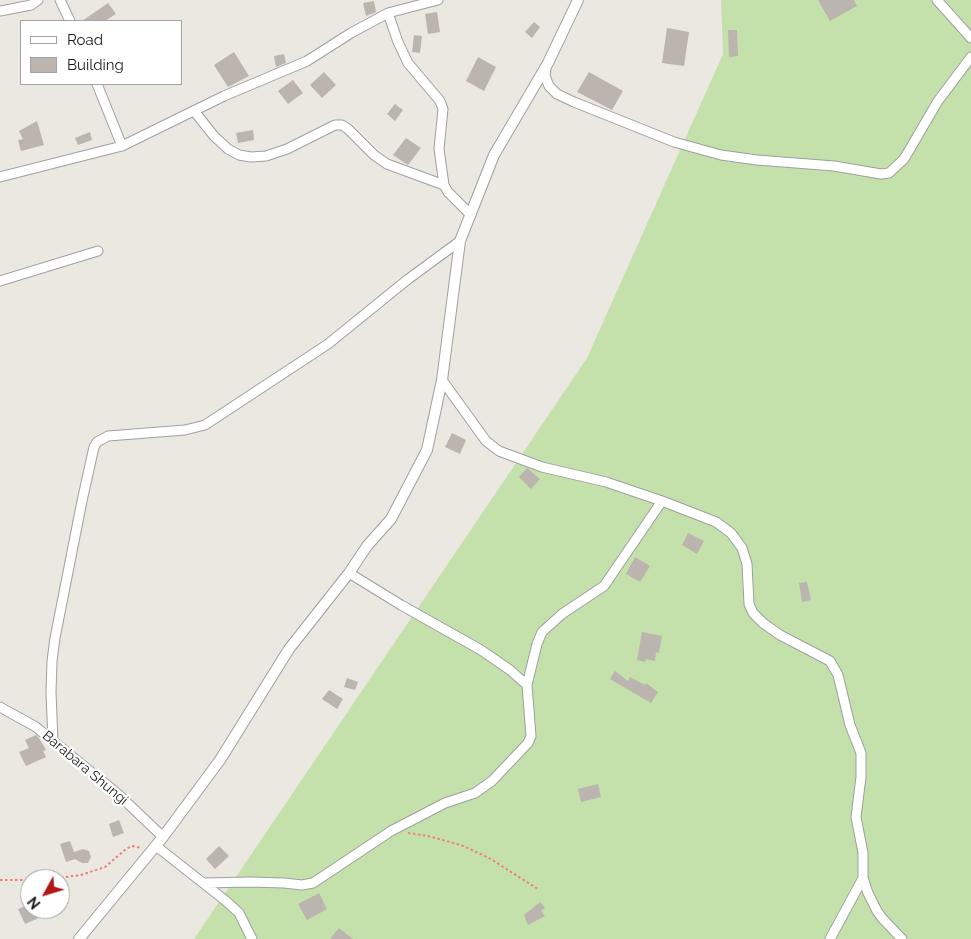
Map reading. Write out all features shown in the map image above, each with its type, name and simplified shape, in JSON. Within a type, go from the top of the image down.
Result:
[{"type":"street","points":[[0,11],[31,5],[38,0]]},
{"type":"street","points":[[60,0],[70,20]]},
{"type":"street","points":[[0,177],[122,146],[232,93],[307,61],[351,33],[404,5],[438,0]]},
{"type":"street","points":[[79,939],[157,845],[220,760],[289,649],[349,573],[367,546],[391,519],[427,450],[442,380],[460,241],[494,155],[548,62],[578,0]]},
{"type":"street","points":[[937,0],[971,38]]},
{"type":"street","points":[[388,13],[408,63],[440,101],[443,109],[440,149],[444,185],[448,192],[471,215]]},
{"type":"street","points":[[548,62],[545,76],[549,86],[557,94],[674,142],[721,155],[834,166],[881,174],[889,173],[904,159],[938,100],[971,57]]},
{"type":"street","points":[[97,85],[122,146]]},
{"type":"street","points":[[194,111],[214,136],[228,149],[239,155],[251,157],[266,156],[287,149],[335,125],[342,125],[374,156],[387,164],[444,185]]},
{"type":"street","points":[[53,742],[52,677],[55,638],[85,485],[96,442],[108,436],[185,430],[204,425],[328,344],[407,280],[460,241]]},
{"type":"street","points":[[0,280],[98,251]]},
{"type":"street","points":[[442,380],[486,441],[499,451],[542,467],[606,482],[662,501],[716,522],[731,533],[742,548],[747,564],[749,604],[752,613],[780,635],[830,661],[835,668],[850,725],[861,753],[861,777],[856,817],[863,853],[863,878],[877,911],[902,939]]},
{"type":"street","points":[[204,883],[258,882],[302,885],[314,883],[391,831],[445,802],[462,798],[483,788],[528,743],[531,736],[527,685],[537,644],[542,632],[562,614],[604,586],[662,501]]},
{"type":"street","points":[[349,573],[481,650],[510,670],[527,685]]},
{"type":"street","name":"Barabara Shungi","points":[[0,707],[36,727],[119,795],[157,845],[239,913],[252,939]]},
{"type":"street","points":[[830,939],[863,878]]},
{"type":"path","points":[[391,831],[428,836],[461,845],[489,858],[538,889]]},
{"type":"path","points":[[70,876],[105,867],[132,846],[157,845]]},
{"type":"path","points":[[0,880],[20,880]]},
{"type":"green space","points":[[721,0],[971,0],[971,939],[194,939],[587,358],[723,54]]},
{"type":"building","points":[[818,0],[854,0],[857,6],[830,21]]},
{"type":"building","points":[[374,1],[376,12],[366,16],[363,3]]},
{"type":"building","points":[[108,3],[116,14],[107,20],[83,20]]},
{"type":"building","points":[[437,12],[440,32],[428,34],[425,14]]},
{"type":"building","points":[[534,22],[540,27],[532,38],[525,32]]},
{"type":"building","points":[[667,28],[689,32],[684,66],[662,63]]},
{"type":"building","points":[[728,30],[737,30],[738,56],[729,57]]},
{"type":"building","points":[[414,35],[422,36],[420,53],[412,52]]},
{"type":"building","points":[[234,52],[249,76],[228,87],[214,65]]},
{"type":"building","points":[[284,54],[286,63],[276,67],[274,56]]},
{"type":"building","points":[[478,57],[496,67],[484,91],[466,81]]},
{"type":"building","points":[[324,72],[336,85],[322,98],[310,85]]},
{"type":"building","points":[[589,72],[623,91],[612,110],[577,92]]},
{"type":"building","points":[[293,80],[303,93],[288,104],[278,91]]},
{"type":"building","points":[[395,104],[403,110],[395,121],[387,114]]},
{"type":"building","points":[[37,121],[44,145],[21,151],[18,140],[23,139],[19,131]]},
{"type":"building","points":[[253,130],[254,140],[238,143],[236,133]]},
{"type":"building","points":[[90,132],[92,140],[78,145],[75,138]]},
{"type":"building","points":[[406,138],[421,148],[408,165],[393,155]]},
{"type":"building","points":[[452,433],[466,440],[460,454],[445,447]]},
{"type":"building","points":[[527,468],[540,479],[531,489],[519,477]]},
{"type":"building","points":[[688,533],[704,541],[697,554],[682,545]]},
{"type":"building","points":[[635,557],[650,566],[640,582],[626,574]]},
{"type":"building","points":[[807,582],[811,600],[802,602],[799,583]]},
{"type":"building","points":[[642,632],[662,636],[659,653],[656,652],[655,661],[646,659],[645,662],[637,660]]},
{"type":"building","points":[[615,671],[628,681],[630,677],[645,685],[646,683],[658,692],[651,703],[610,679]]},
{"type":"building","points":[[347,678],[358,682],[355,690],[344,687]]},
{"type":"building","points":[[329,690],[343,699],[337,709],[322,699]]},
{"type":"building","points":[[36,735],[46,750],[43,751],[46,757],[26,766],[19,752],[29,748],[25,740]]},
{"type":"building","points":[[598,784],[601,797],[581,802],[578,789]]},
{"type":"building","points":[[119,820],[124,833],[113,837],[109,824]]},
{"type":"building","points":[[70,841],[74,852],[83,849],[89,851],[91,857],[88,863],[82,863],[75,859],[66,862],[60,844]]},
{"type":"building","points":[[219,846],[229,856],[215,869],[206,859]]},
{"type":"building","points":[[319,893],[327,909],[307,920],[298,904]]},
{"type":"building","points":[[540,902],[545,908],[541,911],[545,916],[528,925],[524,915]]},
{"type":"building","points":[[23,919],[36,919],[25,924]]},
{"type":"building","points":[[339,928],[353,939],[330,939]]}]
